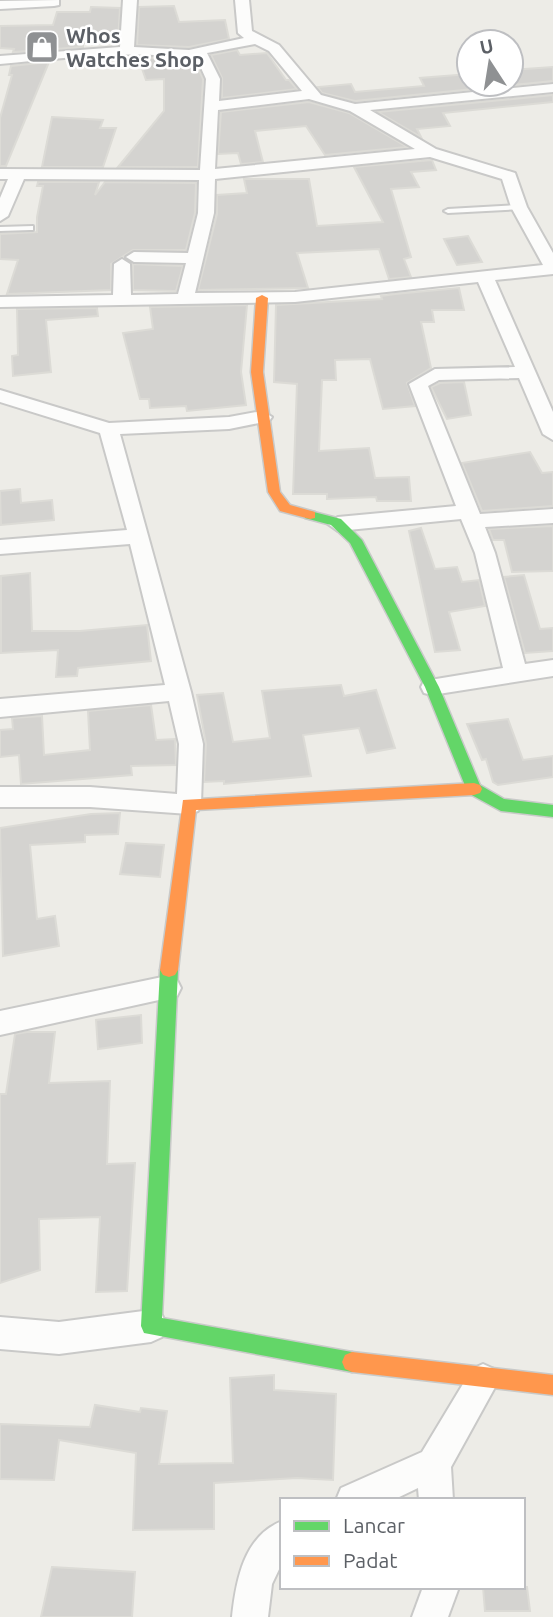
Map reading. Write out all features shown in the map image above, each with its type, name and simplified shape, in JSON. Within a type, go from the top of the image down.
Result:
[{"type":"street","points":[[127,51],[130,0]]},
{"type":"street","points":[[242,0],[243,29],[274,48],[312,94]]},
{"type":"street","points":[[0,5],[54,2]]},
{"type":"street","points":[[2,64],[50,53],[194,52],[257,39]]},
{"type":"street","points":[[186,297],[206,213],[213,79],[209,65],[202,56],[194,52]]},
{"type":"street","points":[[355,108],[431,98],[553,88]]},
{"type":"street","points":[[0,302],[186,297],[262,298],[340,294],[553,269],[519,207],[509,176],[431,152],[355,108],[312,94],[212,106]]},
{"type":"street","points":[[0,174],[207,175],[431,152]]},
{"type":"street","points":[[0,216],[19,172]]},
{"type":"street","points":[[122,299],[128,260],[196,258]]},
{"type":"street","points":[[485,278],[523,372],[553,434]]},
{"type":"street","points":[[262,298],[257,372],[274,492],[285,508],[338,524],[470,516],[553,516]]},
{"type":"street","points":[[516,673],[499,601],[470,516],[418,384],[435,375],[523,372]]},
{"type":"street","points":[[0,396],[107,429],[229,424],[262,417]]},
{"type":"street","points":[[107,429],[115,443],[191,744],[189,804],[167,988],[151,1326]]},
{"type":"street","points":[[338,524],[355,540],[432,687],[474,789],[487,802],[553,811]]},
{"type":"street","points":[[0,547],[139,536]]},
{"type":"street","points":[[432,687],[553,668]]},
{"type":"street","points":[[0,708],[180,692]]},
{"type":"street","points":[[0,797],[90,797],[189,804],[474,789]]},
{"type":"street","points":[[0,1023],[167,988]]},
{"type":"street","points":[[0,1333],[59,1338],[151,1326],[269,1351],[483,1380],[553,1385]]},
{"type":"street","points":[[436,1498],[434,1464],[483,1380]]},
{"type":"street","points":[[358,1498],[434,1464]]},
{"type":"street","points":[[250,1617],[254,1577],[269,1548],[280,1540]]},
{"type":"street","points":[[430,1617],[440,1589]]},
{"type":"lane","points":[[448,211],[519,207]]},
{"type":"lane","points":[[0,229],[30,228]]},
{"type":"building","points":[[174,6],[179,22],[225,20],[229,39],[189,47],[137,45],[139,7]]},
{"type":"building","points":[[91,7],[120,8],[118,41],[83,43],[83,47],[13,52],[14,49],[0,48],[0,26],[53,25],[57,12],[90,12]]},
{"type":"building","points":[[237,50],[240,55],[267,53],[286,80],[297,89],[222,98],[222,78],[211,55]]},
{"type":"building","points":[[138,57],[195,61],[203,79],[198,167],[118,167],[164,111],[164,79],[146,80]]},
{"type":"building","points":[[49,62],[6,166],[0,166],[0,118],[12,75],[9,75],[11,66]]},
{"type":"building","points":[[553,67],[553,81],[525,84],[525,69]]},
{"type":"building","points":[[455,75],[455,91],[355,101],[322,93],[318,87],[351,84],[355,92],[424,86],[420,78]]},
{"type":"building","points":[[553,95],[553,102],[443,113],[450,126],[417,129],[421,137],[378,112],[525,98]]},
{"type":"building","points":[[309,102],[349,113],[407,147],[325,155],[306,126],[255,131],[263,162],[241,164],[238,153],[218,154],[221,112]]},
{"type":"building","points":[[52,117],[103,120],[100,128],[116,128],[103,167],[42,167]]},
{"type":"building","points":[[432,160],[436,170],[411,172],[419,187],[391,189],[411,257],[404,259],[411,277],[389,279],[379,249],[297,253],[308,288],[198,290],[217,214],[217,195],[247,193],[244,179],[309,179],[317,226],[383,222],[354,167]]},
{"type":"building","points":[[38,182],[99,182],[95,195],[105,182],[196,183],[195,213],[186,250],[133,250],[111,264],[111,290],[7,294],[18,260],[0,259],[0,234],[37,232],[43,186],[37,186]]},
{"type":"building","points":[[468,236],[482,262],[457,265],[444,239]]},
{"type":"building","points":[[133,264],[183,266],[176,291],[133,290]]},
{"type":"building","points":[[459,288],[464,310],[432,310],[434,322],[421,322],[431,368],[407,383],[415,406],[383,409],[370,359],[335,360],[336,380],[322,380],[319,451],[369,448],[375,478],[409,477],[411,501],[377,501],[376,497],[327,499],[327,494],[293,494],[297,384],[274,382],[276,305],[382,299],[381,296]]},
{"type":"building","points":[[247,305],[241,372],[246,405],[187,411],[186,406],[150,408],[149,399],[140,399],[123,333],[153,329],[150,307]]},
{"type":"building","points":[[97,308],[98,316],[46,320],[51,372],[13,376],[12,356],[18,355],[17,309]]},
{"type":"building","points":[[464,382],[471,415],[447,419],[431,387],[440,383]]},
{"type":"building","points":[[530,452],[542,473],[553,472],[553,506],[482,511],[462,463]]},
{"type":"building","points":[[20,489],[21,503],[52,500],[54,520],[1,525],[0,491]]},
{"type":"building","points":[[553,526],[553,571],[512,572],[504,540],[493,540],[489,529]]},
{"type":"building","points":[[421,528],[435,569],[457,567],[462,582],[479,580],[485,606],[449,612],[460,650],[435,652],[409,531]]},
{"type":"building","points":[[30,573],[32,631],[80,631],[147,625],[151,661],[78,668],[77,676],[56,677],[58,650],[1,653],[1,576]]},
{"type":"building","points":[[524,575],[540,629],[553,628],[553,651],[525,653],[504,577]]},
{"type":"building","points":[[341,685],[344,696],[376,690],[395,748],[367,753],[359,728],[303,735],[311,776],[224,784],[224,781],[204,782],[206,744],[197,695],[223,693],[233,742],[270,738],[262,691]]},
{"type":"building","points":[[151,705],[156,740],[175,739],[176,765],[131,766],[132,775],[21,784],[19,755],[0,757],[0,730],[13,729],[12,718],[42,716],[44,755],[90,750],[88,711]]},
{"type":"building","points":[[508,719],[523,760],[553,756],[553,777],[498,785],[493,782],[486,759],[482,760],[467,724]]},
{"type":"building","points":[[120,813],[118,834],[85,835],[85,842],[30,845],[37,919],[55,916],[59,946],[3,956],[0,828],[91,814]]},
{"type":"building","points":[[126,843],[164,845],[160,877],[120,874]]},
{"type":"building","points":[[141,1015],[142,1043],[98,1049],[96,1020]]},
{"type":"building","points":[[55,1032],[49,1083],[110,1081],[107,1164],[135,1163],[127,1291],[96,1292],[100,1217],[39,1219],[40,1270],[0,1283],[0,1094],[6,1094],[15,1034]]},
{"type":"building","points":[[274,1375],[274,1390],[336,1394],[333,1480],[297,1478],[214,1483],[214,1529],[133,1530],[136,1453],[59,1440],[54,1480],[0,1479],[0,1424],[90,1427],[95,1405],[140,1412],[141,1408],[167,1411],[159,1464],[233,1463],[230,1378]]},
{"type":"building","points":[[52,1567],[135,1572],[132,1617],[41,1617]]},
{"type":"building","points":[[527,1587],[530,1611],[485,1611],[483,1589]]},
{"type":"traffic: fast","points":[[310,515],[336,522],[355,540],[432,687],[474,789],[501,805],[553,811]]},
{"type":"traffic: fast","points":[[169,970],[151,1326],[352,1362]]},
{"type":"traffic: slow","points":[[262,298],[257,372],[274,492],[285,508],[310,515]]},
{"type":"traffic: slow","points":[[169,970],[189,804],[474,789]]},
{"type":"traffic: slow","points":[[352,1362],[553,1385]]},
{"type":"place","name":"Whos Watches Shop","points":[[42,47]]}]
